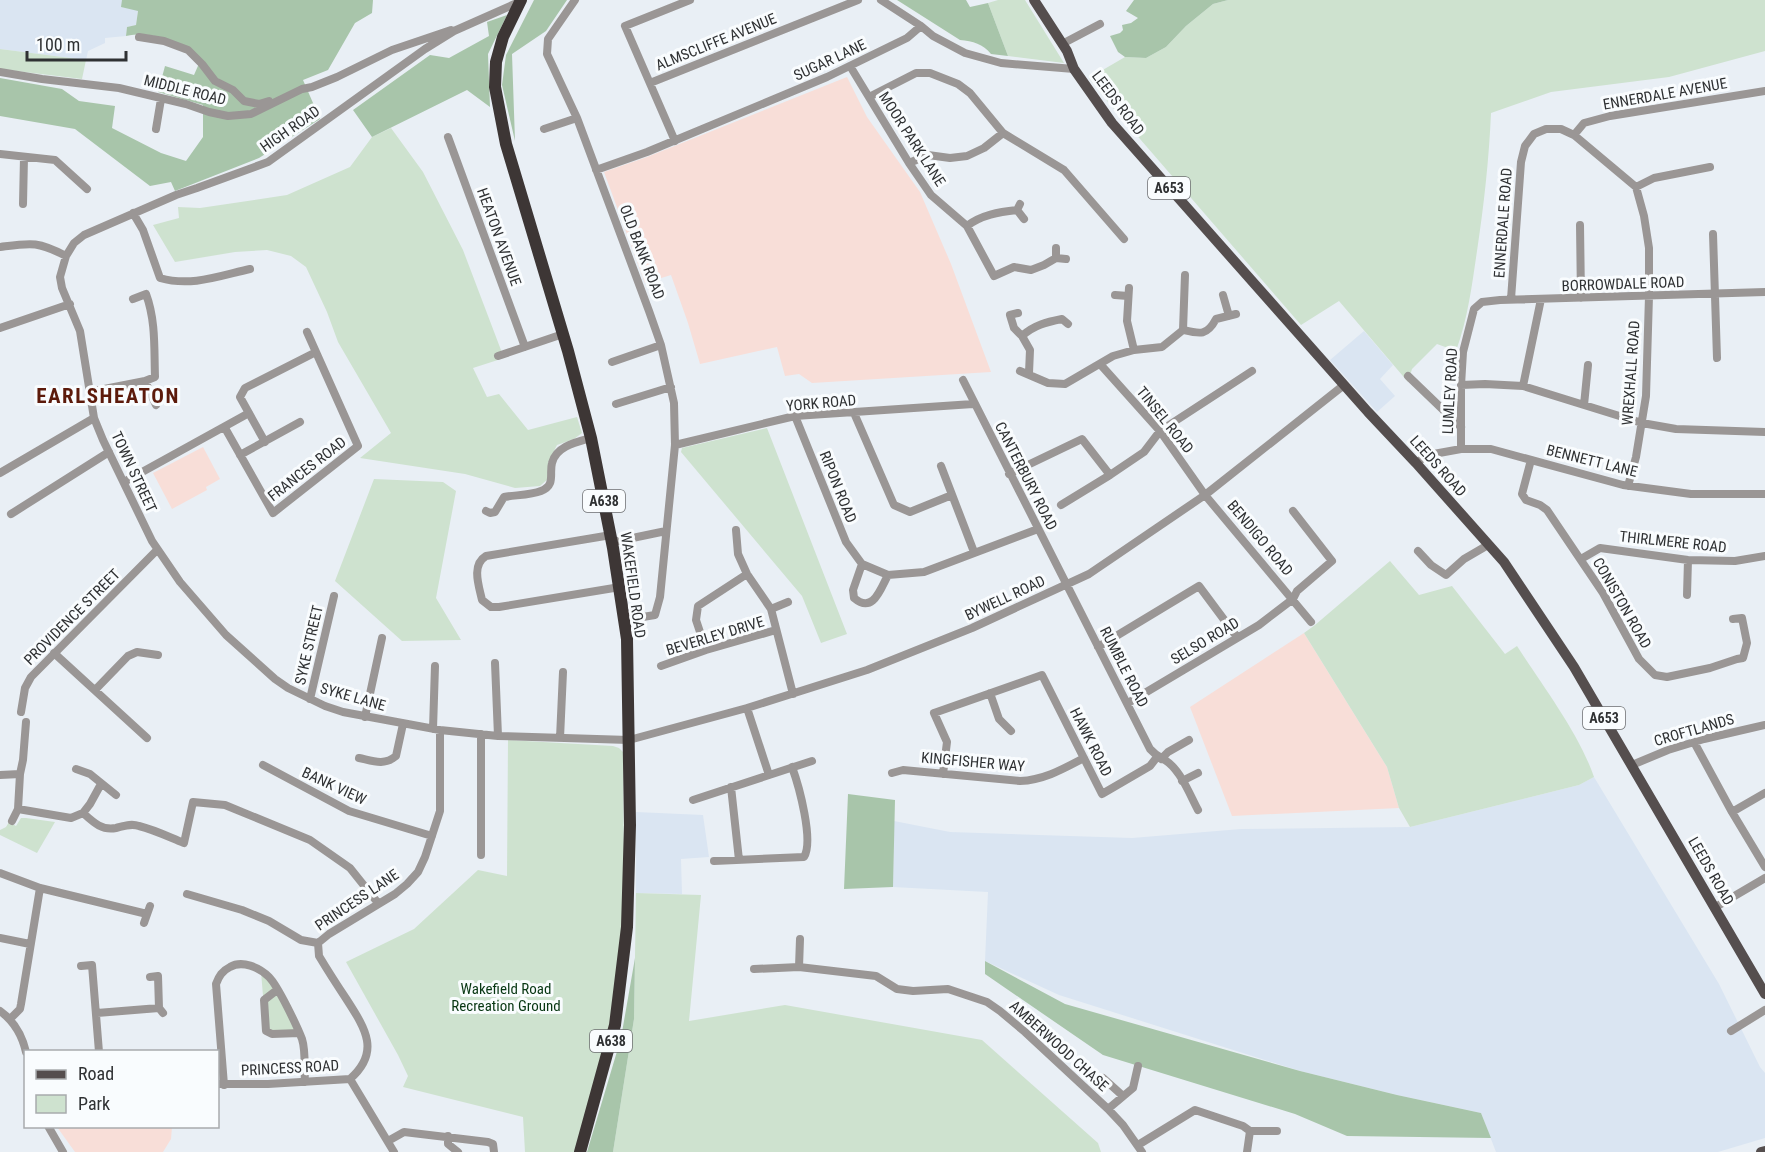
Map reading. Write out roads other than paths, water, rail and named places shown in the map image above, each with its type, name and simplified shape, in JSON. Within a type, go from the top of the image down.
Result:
[{"type":"highway","name":"WAKEFIELD ROAD","points":[[520,1],[496,62],[495,87],[506,144],[591,438],[614,538],[627,657],[630,825],[625,949],[615,1025],[580,1152]]},
{"type":"main road","name":"LEEDS ROAD","points":[[1034,0],[1062,44],[1074,69],[1112,123],[1504,562],[1574,667],[1765,994]]},
{"type":"street","name":"OLD BANK ROAD","points":[[575,0],[548,39],[547,54],[577,118],[661,345],[674,404],[675,445],[660,597],[655,615],[624,620]]},
{"type":"street","points":[[675,141],[625,26],[690,0]]},
{"type":"street","name":"ALMSCLIFFE AVENUE","points":[[650,83],[842,3],[858,0]]},
{"type":"street","points":[[881,0],[933,36],[965,52],[1001,63],[1074,69]]},
{"type":"street","name":"HIGH ROAD","points":[[66,256],[74,243],[84,235],[176,195],[268,162],[454,31],[520,1]]},
{"type":"street","points":[[1062,44],[1100,24]]},
{"type":"street","name":"SUGAR LANE","points":[[596,170],[675,141],[791,93],[907,38],[921,26]]},
{"type":"street","name":"MIDDLE ROAD","points":[[0,72],[119,88],[228,116],[251,114],[302,88],[312,87],[337,77],[392,50],[446,31],[454,31]]},
{"type":"street","points":[[139,37],[164,41],[188,50],[215,81],[233,90],[244,101],[259,104],[275,100],[302,88]]},
{"type":"street","name":"MOOR PARK LANE","points":[[850,66],[931,195],[968,226],[994,276],[1014,267],[1031,270],[1044,265],[1056,253],[1066,259]]},
{"type":"street","points":[[869,97],[916,73],[930,73],[958,84],[970,93],[1003,133],[1064,170],[1124,238]]},
{"type":"street","name":"ENNERDALE AVENUE","points":[[1574,135],[1584,123],[1610,116],[1765,91]]},
{"type":"street","points":[[156,129],[161,99]]},
{"type":"street","points":[[544,129],[577,118]]},
{"type":"street","name":"ENNERDALE ROAD","points":[[1511,299],[1521,162],[1525,146],[1534,134],[1546,129],[1561,129],[1574,135],[1636,187]]},
{"type":"street","points":[[909,163],[928,155],[950,158],[967,156],[984,148],[1003,133]]},
{"type":"street","name":"HEATON AVENUE","points":[[448,137],[525,347]]},
{"type":"street","points":[[0,154],[55,160],[87,189]]},
{"type":"street","points":[[23,204],[24,157]]},
{"type":"street","points":[[1649,296],[1649,248],[1636,187],[1654,178],[1710,167]]},
{"type":"street","points":[[968,226],[976,219],[1018,207],[1023,219]]},
{"type":"street","points":[[133,213],[143,230],[159,278],[198,282],[250,269]]},
{"type":"street","points":[[1581,225],[1581,298]]},
{"type":"street","points":[[1713,234],[1717,358]]},
{"type":"street","points":[[0,247],[28,243],[41,244],[66,256]]},
{"type":"street","name":"TOWN STREET","points":[[66,256],[60,277],[62,288],[80,331],[94,418],[145,528]]},
{"type":"street","points":[[1018,313],[1010,315],[1014,328],[1030,350],[1025,372],[1048,383],[1065,384],[1113,356],[1134,350],[1162,347],[1183,330],[1185,275]]},
{"type":"street","points":[[1115,295],[1128,292],[1127,321],[1134,350]]},
{"type":"street","name":"BORROWDALE ROAD","points":[[1482,302],[1511,299],[1765,292]]},
{"type":"street","points":[[89,392],[155,377],[154,322],[151,307],[146,294],[133,299]]},
{"type":"street","points":[[1183,330],[1200,334],[1211,328],[1216,319],[1232,315],[1223,295]]},
{"type":"street","name":"WREXHALL ROAD","points":[[1628,486],[1636,457],[1646,396],[1649,296]]},
{"type":"street","points":[[1523,386],[1541,299]]},
{"type":"street","name":"LUMLEY ROAD","points":[[1461,449],[1463,352],[1474,309],[1482,302]]},
{"type":"street","points":[[0,328],[70,304]]},
{"type":"street","points":[[1022,336],[1039,325],[1065,318]]},
{"type":"street","name":"FRANCES ROAD","points":[[225,428],[273,513],[358,446],[307,332]]},
{"type":"street","points":[[498,356],[562,334]]},
{"type":"street","points":[[612,362],[661,345]]},
{"type":"street","points":[[265,442],[240,397],[245,388],[316,352]]},
{"type":"street","name":"TINSEL ROAD","points":[[1100,364],[1160,431],[1205,495]]},
{"type":"street","points":[[1584,405],[1588,365]]},
{"type":"street","points":[[1061,505],[1144,452],[1160,431],[1252,371]]},
{"type":"street","points":[[1408,376],[1461,427]]},
{"type":"street","name":"CANTERBURY ROAD","points":[[963,380],[1066,584]]},
{"type":"street","points":[[145,381],[156,405]]},
{"type":"street","name":"BYWELL ROAD","points":[[629,740],[747,708],[867,670],[951,637],[1089,574],[1205,495],[1344,385]]},
{"type":"street","points":[[1461,385],[1523,386],[1642,423],[1676,429],[1765,432]]},
{"type":"street","points":[[616,404],[671,387]]},
{"type":"street","name":"YORK ROAD","points":[[675,445],[795,416],[974,404]]},
{"type":"street","points":[[124,482],[249,413]]},
{"type":"street","points":[[854,413],[894,505],[910,512],[951,495]]},
{"type":"street","name":"RIPON ROAD","points":[[795,416],[846,542],[862,564]]},
{"type":"street","points":[[0,473],[94,418]]},
{"type":"street","points":[[240,455],[300,422]]},
{"type":"street","points":[[486,512],[495,512],[504,497],[541,491],[552,479],[552,462],[556,455],[573,443],[591,438]]},
{"type":"street","points":[[1009,474],[1082,439],[1110,475]]},
{"type":"street","name":"BENNETT LANE","points":[[1416,463],[1428,455],[1461,449],[1491,449],[1628,486],[1691,494],[1765,494]]},
{"type":"street","points":[[11,514],[109,453]]},
{"type":"street","name":"CONISTON ROAD","points":[[1531,460],[1522,494],[1526,500],[1547,510],[1603,593],[1639,659],[1655,675],[1667,677],[1743,658],[1747,643],[1742,618],[1733,619]]},
{"type":"street","points":[[941,465],[974,552]]},
{"type":"street","name":"BENDIGO ROAD","points":[[1205,495],[1311,622]]},
{"type":"street","name":"SELSO ROAD","points":[[1128,703],[1259,625],[1293,599],[1297,591],[1332,561],[1293,511]]},
{"type":"street","name":"SYKE LANE","points":[[145,528],[157,550],[180,582],[226,635],[275,679],[325,706],[365,717],[437,730],[498,736],[629,740]]},
{"type":"street","points":[[888,575],[875,599],[868,604],[860,604],[854,598],[853,590],[862,564],[888,575],[924,572],[1038,529]]},
{"type":"street","points":[[736,530],[738,554],[747,574],[771,609],[793,694]]},
{"type":"street","points":[[620,587],[499,608],[491,607],[482,600],[477,565],[486,556],[666,531]]},
{"type":"street","points":[[1418,551],[1431,565],[1446,574],[1464,559],[1488,545]]},
{"type":"street","name":"THIRLMERE ROAD","points":[[1581,559],[1600,548],[1688,560],[1735,561],[1765,556]]},
{"type":"street","name":"PROVIDENCE STREET","points":[[21,712],[25,688],[30,677],[157,550]]},
{"type":"street","points":[[1687,595],[1688,560]]},
{"type":"street","points":[[706,650],[696,620],[698,606],[747,574]]},
{"type":"street","name":"RUMBLE ROAD","points":[[1066,584],[1150,748],[1159,758],[1169,763],[1198,810]]},
{"type":"street","points":[[1098,646],[1199,586],[1237,637]]},
{"type":"street","name":"SYKE STREET","points":[[310,699],[334,596]]},
{"type":"street","points":[[771,609],[788,602]]},
{"type":"street","name":"BEVERLEY DRIVE","points":[[661,666],[706,650],[776,630]]},
{"type":"street","points":[[365,717],[382,638]]},
{"type":"street","points":[[54,652],[147,738]]},
{"type":"street","points":[[95,690],[129,656],[137,652],[158,655]]},
{"type":"street","points":[[495,663],[498,736]]},
{"type":"street","name":"PRINCESS LANE","points":[[350,1079],[364,1061],[368,1040],[362,1023],[319,956],[318,943],[395,894],[418,872],[425,857],[440,811],[435,666]]},
{"type":"street","points":[[560,738],[563,672]]},
{"type":"street","name":"HAWK ROAD","points":[[990,693],[1042,675],[1102,794],[1150,766],[1159,758]]},
{"type":"street","points":[[943,774],[947,742],[934,713],[990,693],[999,719],[1011,731]]},
{"type":"street","points":[[747,708],[769,775]]},
{"type":"street","points":[[12,821],[18,810],[26,722]]},
{"type":"street","points":[[359,758],[382,763],[396,756],[403,724]]},
{"type":"street","name":"CROFTLANDS","points":[[1632,765],[1694,742],[1765,725]]},
{"type":"street","points":[[481,734],[481,855]]},
{"type":"street","points":[[1159,758],[1190,740]]},
{"type":"street","points":[[1694,742],[1765,867]]},
{"type":"street","name":"KINGFISHER WAY","points":[[892,773],[903,770],[1032,781],[1044,778],[1084,758]]},
{"type":"street","points":[[693,800],[812,761]]},
{"type":"street","name":"BANK VIEW","points":[[262,765],[349,811],[432,836]]},
{"type":"street","points":[[714,861],[804,857],[807,852],[806,822],[792,767]]},
{"type":"street","points":[[76,769],[90,774],[116,795]]},
{"type":"street","points":[[1182,781],[1198,773]]},
{"type":"street","points":[[0,775],[20,774]]},
{"type":"street","points":[[18,810],[71,818],[83,813],[101,784]]},
{"type":"street","points":[[731,788],[739,860]]},
{"type":"street","points":[[1732,812],[1765,793]]},
{"type":"street","points":[[83,813],[92,822],[104,828],[126,824],[137,825],[184,843],[193,802],[225,805],[310,840],[321,847],[350,868],[378,903]]},
{"type":"street","points":[[0,873],[40,888],[147,914]]},
{"type":"street","points":[[1714,908],[1765,878]]},
{"type":"street","points":[[11,1018],[20,1009],[40,888]]},
{"type":"street","points":[[187,894],[242,910],[268,921],[301,940],[318,943]]},
{"type":"street","points":[[0,938],[30,944]]},
{"type":"street","points":[[799,966],[800,939]]},
{"type":"street","points":[[221,1085],[216,984],[219,975],[234,965],[242,963],[269,977],[277,990],[303,1041],[304,1082]]},
{"type":"street","points":[[81,966],[92,965],[99,1050]]},
{"type":"street","name":"AMBERWOOD CHASE","points":[[754,969],[799,966],[876,976],[897,989],[948,989],[987,1002],[1025,1032],[1108,1109],[1140,1149]]},
{"type":"street","points":[[97,1013],[161,1011],[158,976],[150,977]]},
{"type":"street","points":[[277,990],[264,1000],[266,1031],[272,1034],[299,1033]]},
{"type":"street","points":[[1731,1031],[1765,1010]]},
{"type":"street","points":[[0,1011],[11,1018],[25,1050]]},
{"type":"street","points":[[1108,1109],[1133,1088],[1138,1066]]},
{"type":"street","points":[[1103,1078],[1123,1096]]},
{"type":"street","name":"PRINCESS ROAD","points":[[221,1085],[350,1079],[394,1152]]},
{"type":"street","points":[[1140,1149],[1196,1110],[1243,1126],[1250,1131],[1277,1131]]},
{"type":"street","points":[[49,1128],[63,1152]]},
{"type":"street","points":[[1247,1152],[1250,1131]]},
{"type":"street","points":[[388,1141],[404,1132],[448,1136],[488,1142],[493,1144],[494,1152]]},
{"type":"street","points":[[448,1136],[448,1144],[458,1152]]},
{"type":"district","name":"EARLSHEATON","points":[[108,396]]},
{"type":"park label","name":"Wakefield Road Recreation Ground","points":[[506,998]]}]
